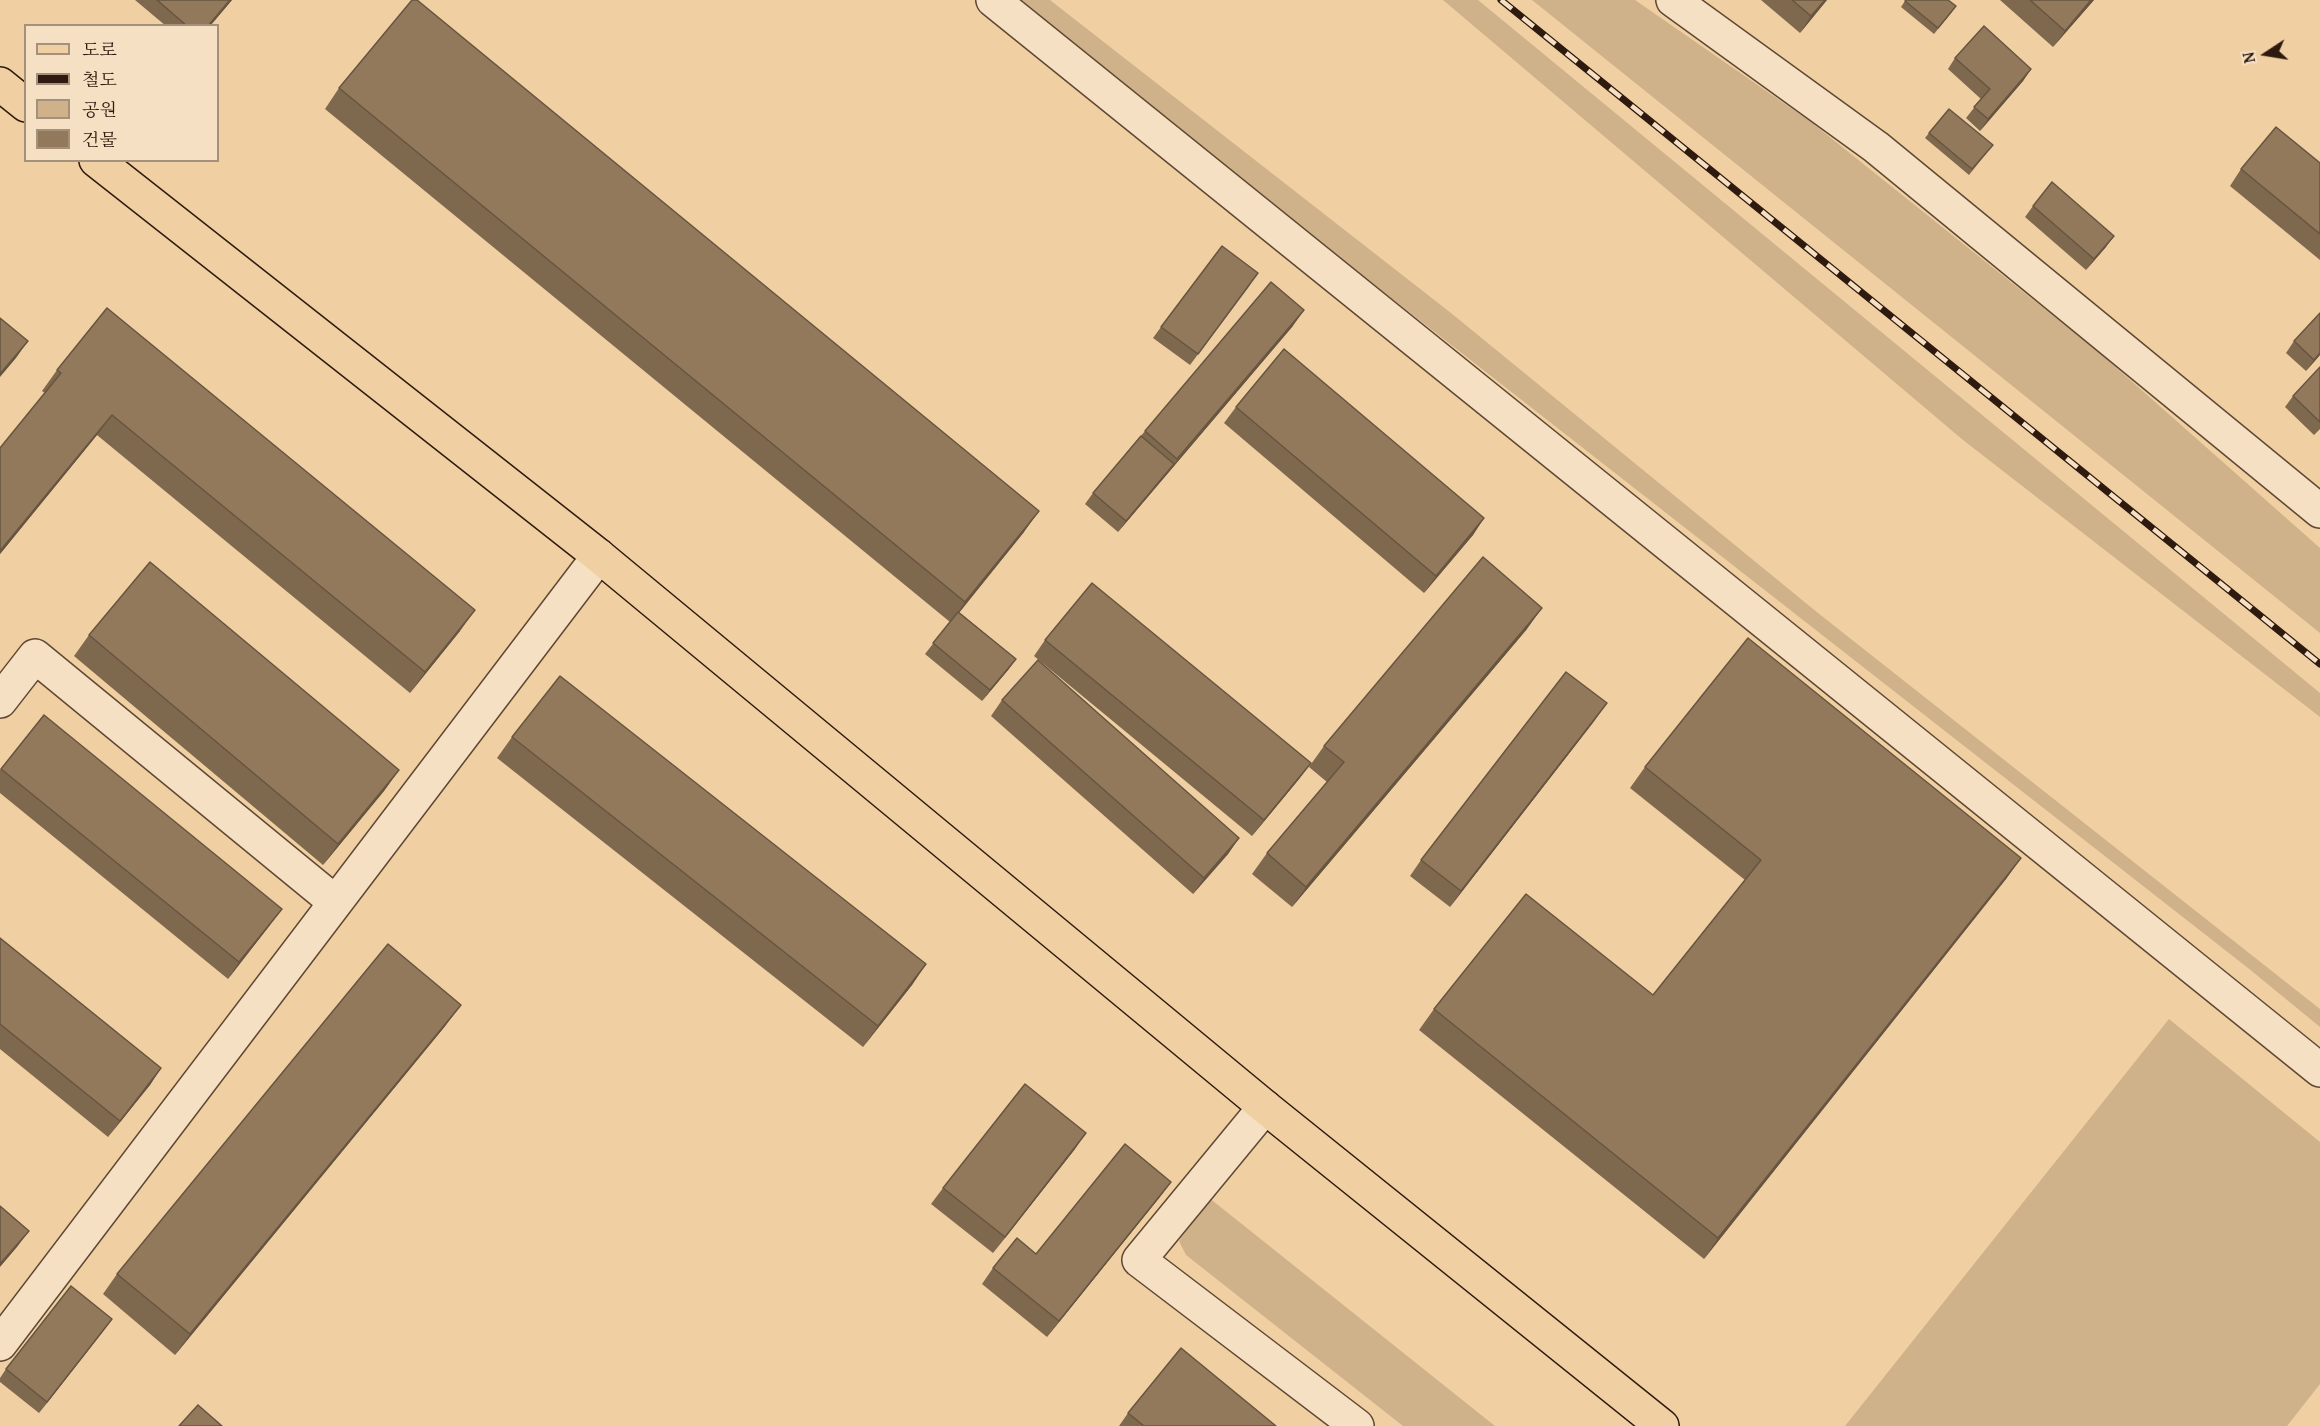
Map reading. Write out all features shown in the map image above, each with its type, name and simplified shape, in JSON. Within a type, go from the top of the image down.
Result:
[{"type":"main road","points":[[0,84],[24,103]]},
{"type":"main road","points":[[99,162],[599,556],[1265,1107],[1662,1426]]},
{"type":"street","points":[[993,0],[2320,1070]]},
{"type":"street","points":[[1673,0],[1876,147],[2320,511]]},
{"type":"street","points":[[0,1344],[599,556]]},
{"type":"street","points":[[0,701],[35,656],[335,902]]},
{"type":"street","points":[[1265,1107],[1139,1260],[1357,1426]]},
{"type":"green space","points":[[1021,0],[1050,0],[1451,313],[1818,613],[2320,1009],[2320,1027],[2248,968],[1280,211]]},
{"type":"green space","points":[[1443,0],[1478,0],[2320,693],[2320,717],[1963,440]]},
{"type":"green space","points":[[1532,0],[1635,0],[1811,122],[2102,355],[2320,548],[2320,633]]},
{"type":"green space","points":[[2169,1019],[2320,1142],[2320,1384],[2287,1426],[1845,1426]]},
{"type":"green space","points":[[1208,1197],[1495,1426],[1403,1426],[1186,1255],[1179,1241]]},
{"type":"building","points":[[157,0],[230,0],[210,24],[185,24]]},
{"type":"building","points":[[412,0],[417,0],[1039,511],[965,602],[339,88]]},
{"type":"building","points":[[1792,0],[1825,0],[1811,16]]},
{"type":"building","points":[[1906,0],[1948,0],[1956,6],[1938,28]]},
{"type":"building","points":[[2030,0],[2091,0],[2065,31]]},
{"type":"building","points":[[1984,26],[2031,69],[1988,119],[1974,107],[1990,89],[1955,58]]},
{"type":"building","points":[[1949,109],[1993,145],[1972,169],[1929,133]]},
{"type":"building","points":[[2276,127],[2320,163],[2320,234],[2241,169]]},
{"type":"building","points":[[2052,182],[2114,236],[2094,259],[2033,206]]},
{"type":"building","points":[[1222,246],[1258,273],[1198,354],[1161,327]]},
{"type":"building","points":[[1271,282],[1304,310],[1177,459],[1145,431]]},
{"type":"building","points":[[107,308],[475,610],[425,672],[112,415],[0,551],[0,448],[61,373],[57,370]]},
{"type":"building","points":[[2320,313],[2320,353],[2314,360],[2294,341]]},
{"type":"building","points":[[0,318],[28,341],[0,374]]},
{"type":"building","points":[[1284,349],[1484,518],[1436,576],[1236,407]]},
{"type":"building","points":[[2320,367],[2320,422],[2293,396]]},
{"type":"building","points":[[1141,436],[1174,464],[1126,521],[1093,493]]},
{"type":"building","points":[[1483,557],[1542,608],[1306,887],[1267,853],[1344,762],[1324,746]]},
{"type":"building","points":[[150,562],[399,770],[338,844],[89,635]]},
{"type":"building","points":[[1092,583],[1311,763],[1264,820],[1045,640]]},
{"type":"building","points":[[958,612],[1016,659],[990,690],[933,643]]},
{"type":"building","points":[[1748,638],[2021,858],[1718,1238],[1434,1009],[1526,894],[1653,995],[1761,860],[1645,767]]},
{"type":"building","points":[[1038,660],[1239,838],[1204,878],[1002,700]]},
{"type":"building","points":[[1566,672],[1607,703],[1461,891],[1421,860]]},
{"type":"building","points":[[560,676],[926,964],[878,1026],[512,737]]},
{"type":"building","points":[[44,715],[282,909],[239,962],[1,769]]},
{"type":"building","points":[[0,938],[161,1068],[120,1121],[0,1024]]},
{"type":"building","points":[[388,944],[461,1005],[190,1334],[117,1274]]},
{"type":"building","points":[[1025,1084],[1086,1133],[1005,1237],[943,1188]]},
{"type":"building","points":[[1125,1144],[1171,1182],[1059,1321],[993,1268],[1017,1238],[1036,1254]]},
{"type":"building","points":[[0,1206],[29,1231],[0,1264]]},
{"type":"building","points":[[71,1286],[112,1319],[47,1402],[6,1369]]},
{"type":"building","points":[[1181,1348],[1276,1426],[1144,1426],[1128,1413]]},
{"type":"building","points":[[198,1405],[222,1426],[179,1426]]},
{"type":"railway","points":[[1501,0],[2320,664]]}]
